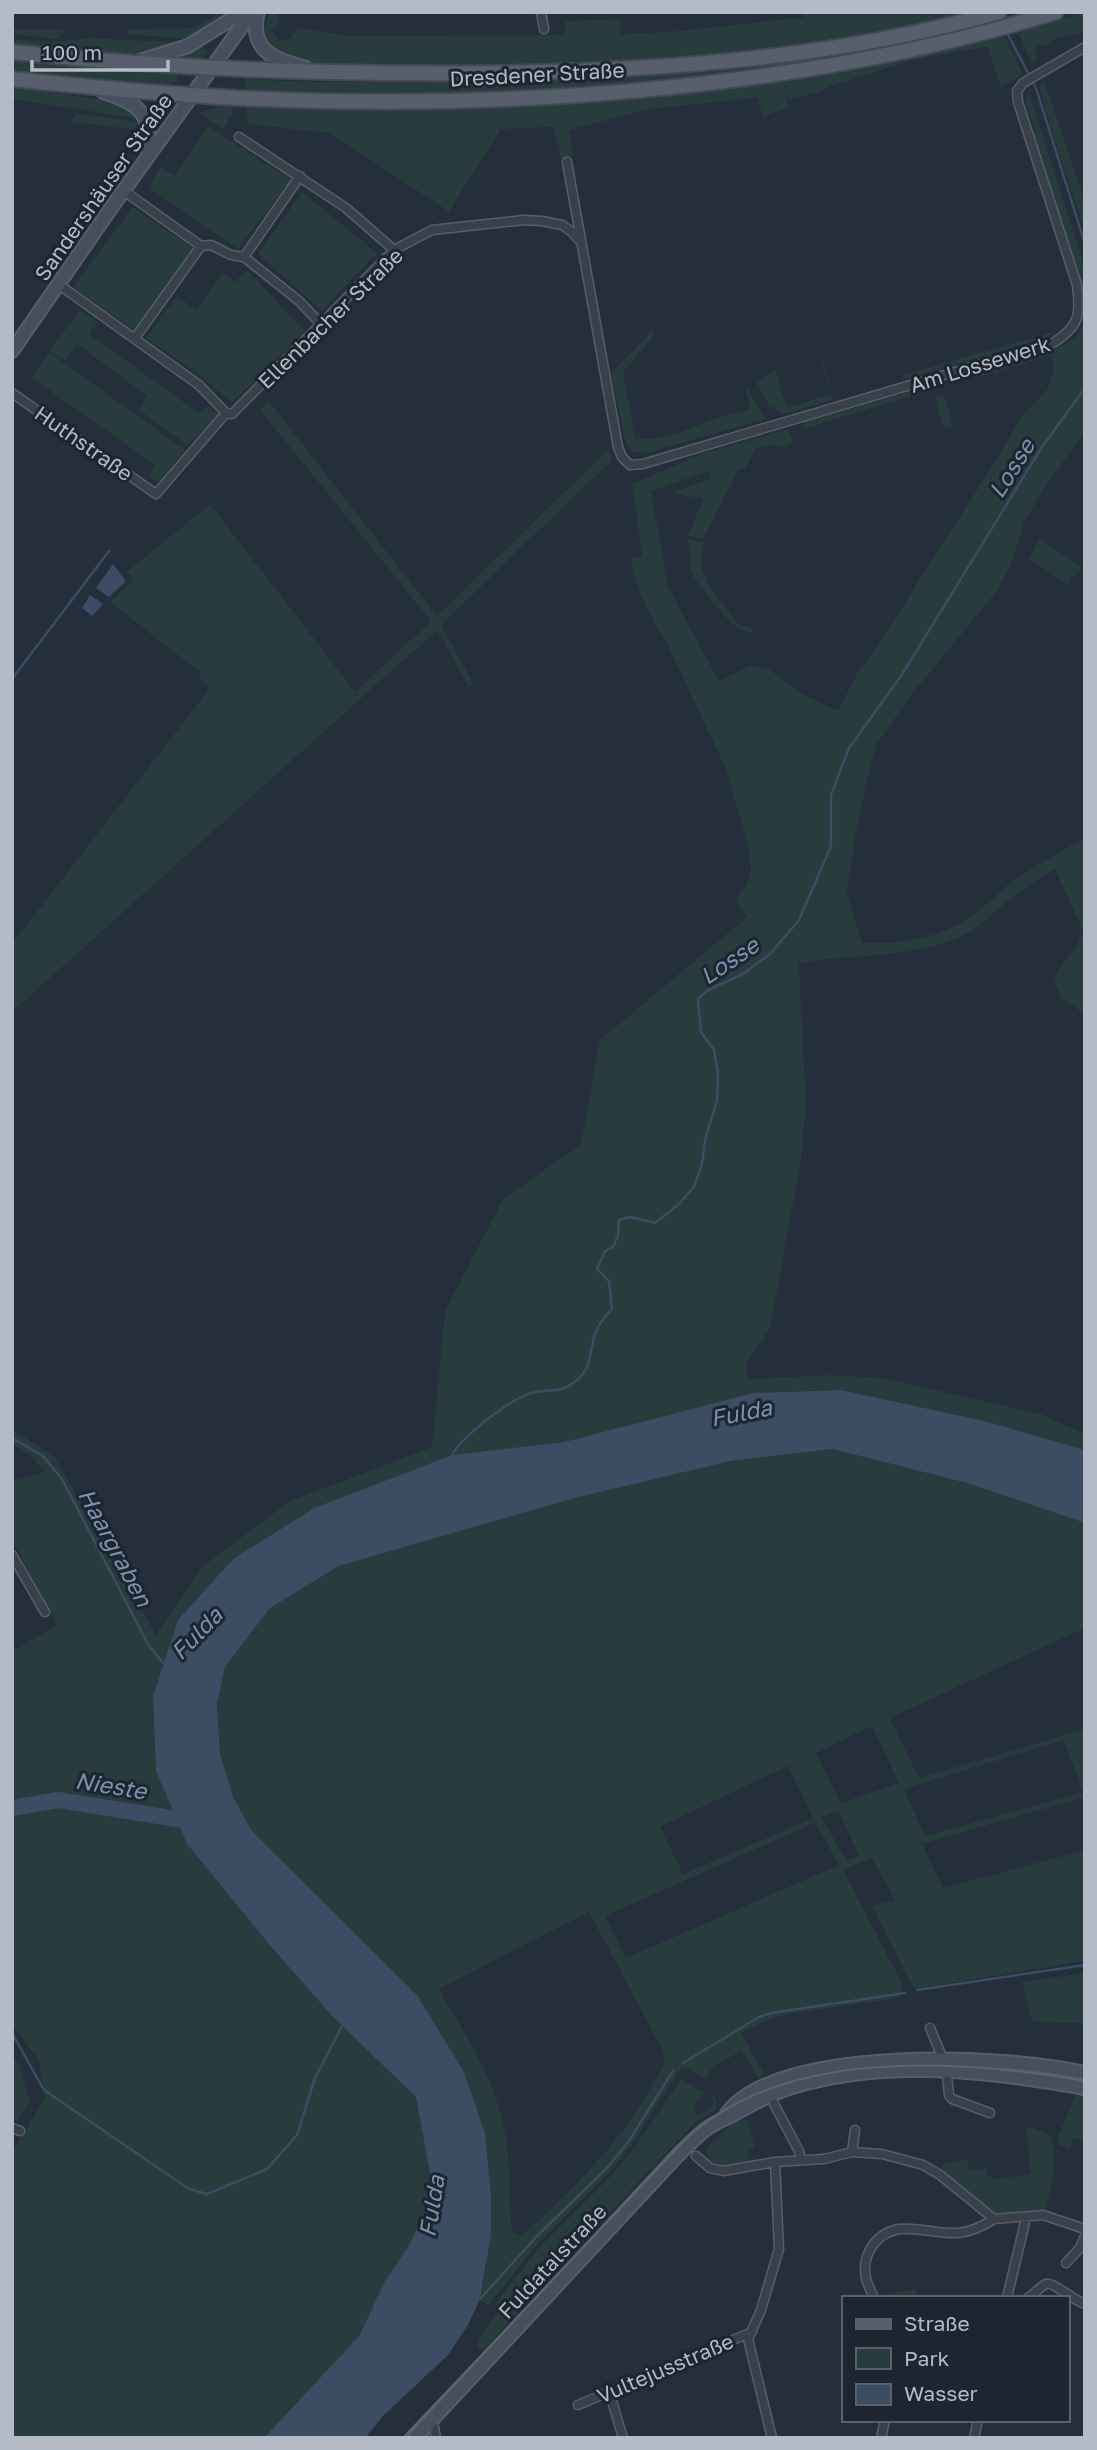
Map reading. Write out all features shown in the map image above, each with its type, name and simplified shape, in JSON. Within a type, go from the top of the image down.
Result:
[{"type":"main road","points":[[134,62],[188,47],[243,12]]},
{"type":"main road","name":"Sandershäuser Straße","points":[[12,351],[252,12]]},
{"type":"main road","points":[[258,12],[256,30],[264,51],[271,57],[291,65],[319,72]]},
{"type":"main road","name":"Dresdener Straße","points":[[12,79],[191,95],[409,102],[606,92],[805,69],[992,31],[1056,12]]},
{"type":"main road","name":"Dresdener Straße","points":[[12,52],[211,69],[319,72],[525,72],[633,68],[841,46],[993,14]]},
{"type":"main road","points":[[86,86],[121,97],[137,106],[143,113],[149,129],[147,158]]},
{"type":"main road","name":"Fuldatalstraße","points":[[415,2438],[678,2155],[706,2129],[724,2118],[742,2098],[799,2073],[859,2063],[946,2066],[1030,2063],[1085,2073]]},
{"type":"main road","name":"Fuldatalstraße","points":[[946,2066],[1085,2088]]},
{"type":"street","points":[[541,12],[544,29]]},
{"type":"street","name":"Am Lossewerk","points":[[581,243],[618,447],[622,457],[630,465],[643,464],[1053,343],[1068,334],[1076,322],[1079,310],[1077,285],[1018,102],[1017,91],[1023,83],[1085,47]]},
{"type":"street","points":[[239,137],[346,208],[394,250]]},
{"type":"street","points":[[567,162],[581,243]]},
{"type":"street","points":[[244,257],[300,176]]},
{"type":"street","points":[[124,191],[201,246],[211,245],[231,255],[244,257],[299,301],[321,324]]},
{"type":"street","name":"Ellenbacher Straße","points":[[156,494],[226,413],[232,414],[394,250],[432,230],[524,220],[562,225],[581,243]]},
{"type":"street","points":[[135,338],[201,246]]},
{"type":"street","points":[[58,284],[199,385],[226,413]]},
{"type":"street","name":"Huthstraße","points":[[12,393],[156,494]]},
{"type":"street","points":[[12,1555],[45,1612]]},
{"type":"street","points":[[930,2028],[946,2066],[951,2099],[990,2113]]},
{"type":"street","points":[[774,2104],[799,2151],[801,2160]]},
{"type":"street","points":[[852,2152],[855,2130]]},
{"type":"street","points":[[696,2156],[710,2168],[723,2171],[775,2162],[824,2159],[852,2152],[882,2154],[923,2165],[943,2177],[993,2219]]},
{"type":"street","points":[[772,2438],[748,2339],[761,2310],[779,2249],[775,2162]]},
{"type":"street","points":[[873,2296],[866,2279],[865,2266],[871,2246],[889,2232],[901,2229],[961,2233],[982,2227],[993,2219],[1026,2218],[1035,2214],[1085,2229]]},
{"type":"street","points":[[1007,2296],[1026,2218]]},
{"type":"street","points":[[1066,2263],[1080,2248],[1085,2236]]},
{"type":"street","points":[[1031,2296],[1047,2283],[1052,2283],[1067,2296]]},
{"type":"street","points":[[1069,2297],[1085,2304]]},
{"type":"street","name":"Vultejusstraße","points":[[578,2405],[752,2332]]},
{"type":"street","points":[[609,2391],[623,2438]]},
{"type":"street","points":[[429,2422],[434,2427],[436,2438]]},
{"type":"green space","points":[[221,12],[227,12],[185,39],[128,34],[127,29],[194,28]]},
{"type":"green space","points":[[271,12],[277,12],[279,22],[272,30],[278,41],[284,41],[297,28],[348,36],[564,35],[565,21],[620,19],[621,34],[669,32],[804,17],[804,12],[974,12],[860,36],[744,53],[584,64],[462,68],[308,63],[284,58],[272,50],[266,41],[265,29]]},
{"type":"green space","points":[[1085,12],[1085,32],[1054,39],[1046,45],[1038,46],[1035,52],[1037,59],[1032,63],[1019,35],[1022,30]]},
{"type":"green space","points":[[12,30],[65,30],[54,39],[12,34]]},
{"type":"green space","points":[[1004,36],[1023,74],[1001,88],[987,47],[912,60],[828,87],[821,92],[786,100],[789,108],[763,116],[757,98],[650,109],[569,130],[573,157],[561,159],[553,127],[501,129],[448,213],[329,133],[248,124],[245,105],[375,108],[564,103],[688,91],[858,67]]},
{"type":"green space","points":[[91,38],[185,43],[142,55],[128,56],[12,47],[12,39],[54,42]]},
{"type":"green space","points":[[201,44],[209,50],[199,61],[169,58]]},
{"type":"green space","points":[[12,60],[167,72],[178,76],[179,81],[169,84],[12,73]]},
{"type":"green space","points":[[784,61],[785,64],[696,76],[561,88],[426,93],[245,91],[246,79],[360,82],[553,78],[669,72]]},
{"type":"green space","points":[[1044,81],[1085,202],[1085,231],[1039,86]]},
{"type":"green space","points":[[12,87],[117,102],[125,105],[141,119],[12,99]]},
{"type":"green space","points":[[1028,90],[1084,264],[1085,255],[1085,304],[1080,277],[1034,134],[1026,101]]},
{"type":"green space","points":[[218,107],[232,107],[232,116],[223,129],[200,113]]},
{"type":"green space","points":[[76,113],[131,121],[136,123],[138,133],[136,137],[134,131],[129,129],[81,123],[77,125],[70,121]]},
{"type":"green space","points":[[208,126],[291,180],[238,249],[149,188],[160,167],[175,176]]},
{"type":"green space","points":[[302,192],[377,253],[322,311],[258,254]]},
{"type":"green space","points":[[133,207],[194,249],[134,330],[73,287]]},
{"type":"green space","points":[[247,270],[305,331],[232,403],[196,372],[146,338],[177,296],[196,310],[223,273],[235,282]]},
{"type":"green space","points":[[80,310],[98,322],[89,334],[199,413],[209,406],[219,416],[187,445],[139,410],[147,396],[77,344],[65,361],[49,351]]},
{"type":"green space","points":[[1085,322],[1085,431],[1024,522],[1013,560],[997,591],[911,695],[877,744],[854,843],[847,893],[862,943],[918,939],[945,930],[970,917],[1020,876],[1085,837],[1085,1014],[1061,998],[1054,979],[1083,931],[1055,869],[1015,895],[982,924],[948,942],[906,952],[799,963],[806,1103],[801,1160],[770,1329],[746,1364],[748,1379],[831,1375],[883,1378],[1041,1414],[1085,1434],[1085,1450],[989,1422],[841,1390],[753,1393],[564,1442],[452,1455],[314,1508],[233,1559],[178,1620],[153,1696],[156,1771],[187,1844],[332,2016],[417,2097],[430,2175],[425,2213],[408,2247],[385,2281],[359,2336],[264,2438],[12,2438],[12,2151],[45,2099],[39,2061],[12,2024],[12,1651],[58,1625],[12,1540],[12,1481],[45,1472],[32,1457],[12,1444],[12,1429],[54,1456],[156,1635],[203,1566],[290,1501],[432,1447],[445,1311],[503,1199],[581,1144],[600,1040],[747,917],[735,899],[746,886],[751,871],[748,845],[726,769],[665,639],[648,610],[630,558],[642,556],[632,484],[701,454],[788,429],[793,443],[784,448],[772,445],[756,449],[744,469],[739,469],[703,539],[688,536],[703,499],[672,493],[711,478],[709,471],[651,491],[668,587],[719,681],[751,665],[770,670],[801,693],[838,711],[859,670],[869,659],[1022,416],[1047,390],[1055,367],[1051,355],[981,377],[980,371],[1055,350],[1078,333]]},
{"type":"green space","points":[[654,329],[651,340],[623,372],[635,437],[645,439],[667,436],[719,417],[751,409],[745,388],[766,419],[648,453],[633,452],[626,444],[611,373]]},
{"type":"green space","points":[[1055,331],[1045,339],[903,378],[904,375]]},
{"type":"green space","points":[[49,352],[185,450],[158,482],[149,476],[155,465],[32,378]]},
{"type":"green space","points":[[820,358],[833,400],[787,413],[770,408],[756,381],[775,370],[787,408],[831,394]]},
{"type":"green space","points":[[910,392],[914,395],[804,429],[803,426],[807,421]]},
{"type":"green space","points":[[944,395],[953,426],[944,429],[935,397]]},
{"type":"green space","points":[[268,400],[437,616],[609,449],[612,460],[441,625],[473,683],[469,687],[437,630],[12,1012],[12,944],[210,688],[198,678],[201,673],[110,602],[133,580],[127,572],[210,504],[355,692],[431,621],[260,410]]},
{"type":"green space","points":[[688,539],[705,542],[700,562],[708,584],[738,624],[753,628],[753,633],[738,628],[729,621],[694,578],[689,566],[692,565],[688,553]]},
{"type":"green space","points":[[1039,539],[1082,567],[1067,584],[1029,559]]},
{"type":"green space","points":[[832,1449],[967,1483],[1085,1523],[1085,1628],[890,1718],[919,1778],[1085,1729],[1085,1797],[922,1844],[943,1888],[1085,1850],[1085,1961],[914,1989],[872,1906],[895,1900],[872,1858],[843,1870],[903,1985],[899,1998],[788,2014],[741,2033],[765,2075],[758,2077],[741,2051],[712,2068],[706,2079],[685,2068],[678,2072],[631,2146],[609,2173],[535,2247],[488,2306],[480,2299],[487,2264],[417,1995],[252,1831],[233,1797],[220,1753],[217,1704],[225,1667],[270,1608],[339,1566],[575,1498],[731,1461]],"holes":[[[872,1726],[899,1783],[841,1803],[816,1753]],[[1064,1740],[1083,1792],[925,1836],[904,1789]],[[788,1766],[813,1818],[683,1874],[660,1827]],[[838,1811],[859,1855],[847,1861],[821,1817]],[[815,1823],[839,1865],[626,1958],[605,1916]],[[589,1912],[664,2053],[659,2075],[609,2148],[576,2184],[522,2235],[514,2234],[511,2223],[507,2148],[502,2118],[493,2089],[439,1989]]]},
{"type":"green space","points":[[1085,1973],[1085,2023],[1032,2022],[1022,1982]]},
{"type":"green space","points":[[12,2055],[20,2066],[30,2101],[18,2121],[12,2120]]},
{"type":"green space","points":[[681,2079],[705,2093],[693,2106],[697,2114],[703,2113],[714,2104],[711,2096],[716,2100],[716,2109],[692,2126],[484,2350],[477,2347],[483,2332],[500,2309],[494,2305],[537,2250],[611,2176],[634,2148]]},
{"type":"green space","points":[[1076,2093],[1085,2095],[1085,2141],[1073,2138],[1070,2148],[1057,2145],[1059,2135]]},
{"type":"green space","points":[[747,2119],[755,2148],[747,2150],[751,2164],[725,2169],[712,2165],[707,2148],[733,2122]]},
{"type":"green space","points":[[1026,2126],[1051,2135],[1053,2176],[1043,2215],[994,2219],[940,2175],[943,2164],[967,2159],[969,2170],[986,2168],[988,2176],[995,2179],[1031,2174]]},
{"type":"green space","points":[[916,2289],[917,2296],[882,2296]]},
{"type":"water","points":[[113,564],[126,581],[109,597],[96,588]]},
{"type":"water","points":[[90,595],[103,604],[92,616],[82,608]]},
{"type":"water","name":"Fulda","points":[[841,1390],[989,1422],[1085,1450],[1085,1523],[967,1483],[832,1449],[731,1461],[575,1498],[339,1566],[270,1608],[225,1667],[217,1704],[220,1753],[233,1797],[252,1831],[417,1995],[464,2072],[485,2133],[491,2196],[491,2234],[480,2299],[468,2325],[448,2355],[383,2416],[365,2438],[264,2438],[359,2336],[385,2281],[408,2247],[425,2213],[430,2174],[416,2097],[332,2016],[187,1844],[156,1771],[153,1696],[178,1620],[233,1559],[314,1508],[452,1455],[564,1442],[753,1393]]},
{"type":"waterway","name":"Losse","points":[[1006,31],[1036,88],[1085,244]]},
{"type":"waterway","name":"Losse","points":[[451,1457],[476,1428],[502,1409],[526,1395],[567,1387],[582,1375],[588,1364],[597,1328],[612,1309],[609,1281],[597,1269],[605,1251],[613,1247],[618,1235],[619,1220],[630,1217],[655,1223],[678,1205],[694,1187],[717,1100],[718,1074],[714,1050],[701,1032],[698,999],[708,990],[741,975],[770,954],[799,920],[831,846],[831,795],[849,748],[901,676],[1042,447],[1085,388]]},
{"type":"waterway","name":"Haargraben","points":[[12,679],[109,551]]},
{"type":"waterway","name":"Haargraben","points":[[12,1438],[43,1456],[62,1479],[149,1646],[164,1664]]},
{"type":"waterway","name":"Nieste","points":[[12,1808],[58,1800],[196,1822]]},
{"type":"waterway","points":[[917,1990],[1085,1965]]},
{"type":"waterway","points":[[683,2063],[759,2017],[771,2013],[905,1993]]},
{"type":"waterway","points":[[12,2033],[44,2090],[189,2189],[207,2194],[267,2169],[297,2135],[315,2078],[343,2024]]},
{"type":"waterway","points":[[480,2299],[537,2236],[605,2170],[627,2144],[673,2071]]},
{"type":"tram line","points":[[403,2438],[681,2144],[721,2112],[767,2090],[818,2075],[872,2068],[928,2065],[983,2068],[1085,2081]]}]
